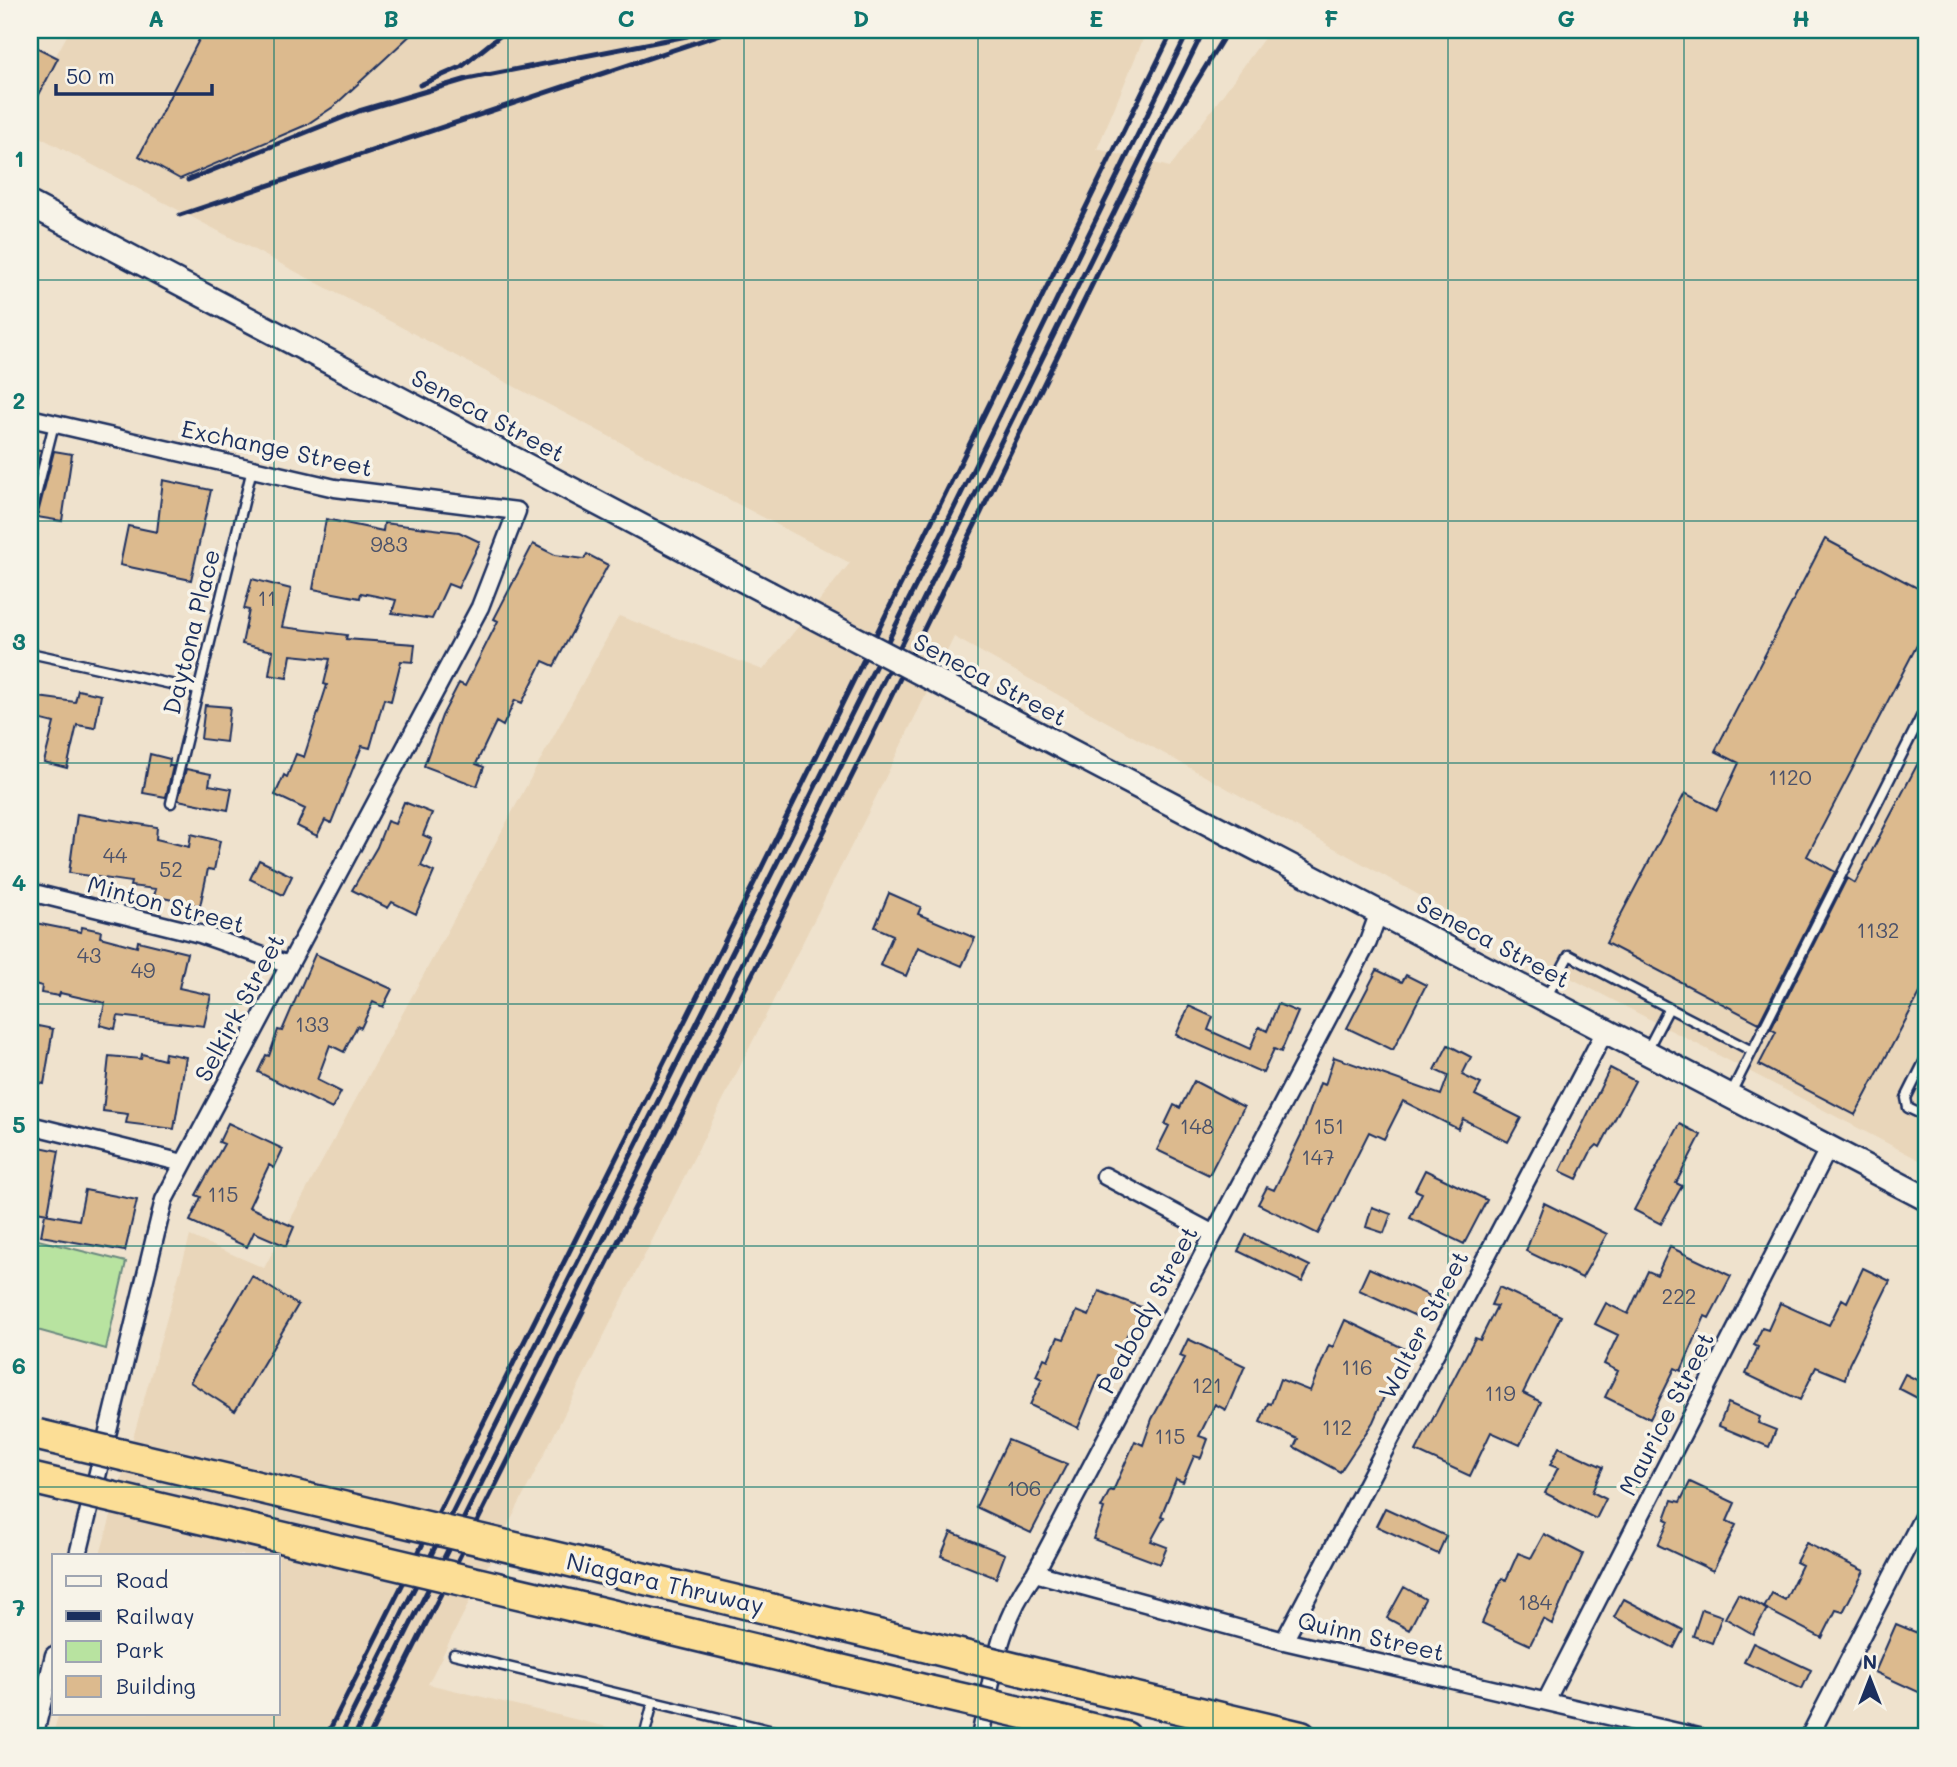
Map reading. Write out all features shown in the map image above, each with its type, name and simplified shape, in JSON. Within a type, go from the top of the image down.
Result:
[{"type":"highway","name":"Niagara Thruway","points":[[34,1434],[1301,1737]]},
{"type":"highway","name":"Niagara Thruway","points":[[30,1478],[1125,1737]]},
{"type":"main road","name":"Seneca Street","points":[[30,204],[1927,1199]]},
{"type":"street","name":"Exchange Street","points":[[30,418],[335,488],[517,511]]},
{"type":"street","name":"Selkirk Street","points":[[78,1554],[164,1200],[480,607],[517,511]]},
{"type":"street","name":"Minton Street","points":[[30,892],[200,934],[289,965]]},
{"type":"street","name":"Peabody Street","points":[[980,1737],[1003,1627],[1016,1598],[1035,1573],[1368,942],[1379,912]]},
{"type":"street","name":"Walter Street","points":[[1284,1641],[1605,1031]]},
{"type":"street","points":[[30,1125],[183,1163]]},
{"type":"street","name":"Maurice Street","points":[[1546,1701],[1829,1147]]},
{"type":"street","points":[[1105,1176],[1214,1234]]},
{"type":"street","points":[[1809,1737],[1927,1509]]},
{"type":"street","name":"Quinn Street","points":[[1035,1573],[1284,1641],[1699,1737]]},
{"type":"street","points":[[34,1737],[52,1662]]},
{"type":"lane","points":[[30,519],[54,423]]},
{"type":"lane","name":"Daytona Place","points":[[171,803],[252,469]]},
{"type":"lane","points":[[30,653],[198,690]]},
{"type":"lane","points":[[1730,1096],[1922,715],[1927,711]]},
{"type":"lane","points":[[1545,1000],[1569,955],[1752,1051]]},
{"type":"lane","points":[[1646,1053],[1669,1008]]},
{"type":"lane","points":[[1927,1056],[1906,1098],[1908,1108],[1927,1117]]},
{"type":"lane","points":[[454,1654],[798,1737]]},
{"type":"lane","points":[[644,1737],[653,1702]]},
{"type":"shaded area","points":[[70,30],[1147,30],[1097,149],[1170,167],[1270,30],[1927,30],[1927,1164],[1538,961],[954,637],[868,813],[428,1684],[649,1737],[52,1737],[59,1714],[280,1714],[280,1554],[100,1554],[190,1236],[264,1268],[619,616],[763,670],[850,563],[30,132],[30,103]]},
{"type":"green space","points":[[30,1238],[126,1262],[106,1349],[30,1328]]},
{"type":"building","points":[[204,30],[416,30],[333,107],[306,125],[180,179],[139,156]]},
{"type":"building","points":[[30,44],[58,58],[30,112]]},
{"type":"building","points":[[30,449],[41,450],[30,493]]},
{"type":"building","points":[[54,451],[72,454],[62,521],[37,517]]},
{"type":"building","points":[[163,480],[211,490],[191,580],[120,565],[128,526],[157,532]]},
{"type":"building","points":[[326,519],[383,531],[384,523],[459,532],[480,542],[458,588],[448,584],[432,619],[392,613],[396,600],[361,593],[360,598],[313,589]]},
{"type":"building","points":[[1825,539],[1927,593],[1927,626],[1807,856],[1835,872],[1759,1023],[1606,943],[1685,793],[1717,810],[1739,763],[1715,751]]},
{"type":"building","points":[[533,544],[555,555],[584,559],[587,554],[608,565],[554,666],[543,661],[522,703],[515,700],[503,726],[496,722],[476,764],[484,767],[477,786],[424,766],[442,716],[459,683],[465,686],[498,621],[494,619]]},
{"type":"building","points":[[252,579],[291,589],[282,627],[347,635],[346,639],[415,644],[413,662],[401,661],[391,701],[384,699],[370,748],[362,746],[331,823],[325,820],[317,836],[297,826],[305,809],[275,795],[284,775],[287,777],[296,754],[304,757],[327,685],[324,684],[330,659],[291,655],[287,678],[269,675],[273,651],[242,644],[249,610],[244,609]]},
{"type":"building","points":[[78,690],[101,695],[95,728],[77,725],[67,768],[44,762],[54,723],[30,717],[30,696],[75,702]]},
{"type":"building","points":[[205,705],[230,707],[226,742],[201,739]]},
{"type":"building","points":[[1927,746],[1927,980],[1855,1115],[1759,1065],[1776,1032],[1771,1029],[1847,878],[1855,883]]},
{"type":"building","points":[[150,754],[170,759],[169,766],[173,766],[166,797],[143,793]]},
{"type":"building","points":[[186,769],[211,774],[209,785],[232,789],[228,810],[178,800]]},
{"type":"building","points":[[404,802],[432,813],[423,835],[432,839],[421,866],[434,872],[416,914],[392,902],[388,908],[352,890],[377,847],[387,821],[395,824]]},
{"type":"building","points":[[77,814],[157,827],[156,839],[189,847],[191,834],[220,841],[214,870],[208,869],[200,906],[154,896],[156,889],[130,886],[131,882],[69,873]]},
{"type":"building","points":[[259,860],[292,876],[283,895],[250,879]]},
{"type":"building","points":[[889,893],[921,907],[918,914],[975,938],[962,966],[918,947],[906,976],[880,965],[893,935],[875,927]]},
{"type":"building","points":[[30,922],[81,932],[82,927],[101,931],[100,937],[137,947],[138,941],[187,953],[179,988],[211,995],[204,1026],[118,1016],[115,1029],[100,1025],[105,1003],[60,993],[59,996],[41,993],[42,986],[30,983]]},
{"type":"building","points":[[315,954],[392,989],[383,1007],[373,1002],[361,1028],[357,1026],[344,1052],[330,1045],[317,1080],[341,1092],[332,1109],[258,1072],[266,1055],[269,1056],[278,1030],[282,1031]]},
{"type":"building","points":[[1377,970],[1402,982],[1406,975],[1426,985],[1393,1050],[1347,1028]]},
{"type":"building","points":[[1278,1004],[1298,1012],[1281,1052],[1274,1049],[1263,1073],[1176,1035],[1189,1006],[1213,1017],[1208,1030],[1250,1049],[1259,1027],[1267,1031]]},
{"type":"building","points":[[33,1025],[53,1029],[44,1084],[30,1081],[30,1040]]},
{"type":"building","points":[[1448,1045],[1471,1057],[1462,1075],[1481,1084],[1475,1095],[1521,1118],[1508,1142],[1463,1119],[1458,1129],[1403,1101],[1384,1139],[1369,1132],[1318,1234],[1258,1204],[1267,1187],[1274,1190],[1303,1131],[1320,1083],[1325,1085],[1334,1057],[1441,1095],[1448,1076],[1435,1070]]},
{"type":"building","points":[[165,1053],[186,1057],[174,1129],[126,1123],[128,1114],[103,1111],[109,1056],[141,1059],[142,1054],[164,1060]]},
{"type":"building","points":[[1610,1068],[1635,1081],[1600,1147],[1597,1145],[1591,1151],[1577,1179],[1560,1171]]},
{"type":"building","points":[[1194,1081],[1244,1107],[1209,1175],[1157,1150],[1169,1126],[1165,1124],[1174,1105],[1180,1108]]},
{"type":"building","points":[[228,1123],[283,1149],[274,1168],[269,1165],[249,1207],[294,1227],[286,1246],[254,1232],[247,1247],[190,1221],[201,1197],[196,1195],[224,1144],[219,1142]]},
{"type":"building","points":[[1680,1124],[1701,1135],[1676,1183],[1682,1186],[1661,1224],[1634,1210]]},
{"type":"building","points":[[30,1145],[59,1151],[48,1213],[30,1210]]},
{"type":"building","points":[[1425,1170],[1487,1200],[1464,1244],[1410,1218],[1422,1193],[1415,1190]]},
{"type":"building","points":[[85,1190],[137,1200],[125,1251],[41,1236],[45,1214],[79,1220]]},
{"type":"building","points":[[1544,1203],[1607,1234],[1582,1278],[1526,1251]]},
{"type":"building","points":[[1372,1207],[1391,1214],[1384,1233],[1366,1227]]},
{"type":"building","points":[[1246,1235],[1310,1266],[1302,1282],[1238,1251]]},
{"type":"building","points":[[1670,1247],[1731,1276],[1709,1318],[1705,1316],[1681,1371],[1675,1368],[1650,1419],[1605,1397],[1618,1371],[1604,1364],[1618,1335],[1595,1324],[1606,1303],[1628,1314],[1648,1271],[1657,1275]]},
{"type":"building","points":[[1369,1268],[1430,1296],[1420,1318],[1359,1290]]},
{"type":"building","points":[[1863,1268],[1890,1281],[1849,1364],[1845,1379],[1816,1367],[1800,1400],[1746,1374],[1758,1347],[1754,1345],[1762,1328],[1768,1330],[1780,1303],[1829,1325],[1842,1299],[1847,1302]]},
{"type":"building","points":[[252,1276],[298,1305],[235,1411],[190,1382]]},
{"type":"building","points":[[1499,1287],[1561,1316],[1523,1393],[1541,1402],[1520,1445],[1491,1432],[1470,1476],[1416,1451],[1475,1338],[1480,1340],[1497,1306],[1491,1305]]},
{"type":"building","points":[[1099,1291],[1144,1308],[1137,1328],[1131,1326],[1116,1359],[1118,1360],[1111,1379],[1100,1375],[1078,1428],[1030,1405],[1042,1379],[1036,1376],[1044,1358],[1048,1360],[1058,1337],[1064,1339],[1077,1311],[1089,1316]]},
{"type":"building","points":[[1345,1320],[1405,1349],[1373,1422],[1340,1472],[1294,1447],[1298,1439],[1260,1422],[1268,1403],[1271,1404],[1280,1379],[1310,1391],[1329,1345],[1333,1347]]},
{"type":"building","points":[[1188,1339],[1245,1366],[1226,1410],[1215,1404],[1199,1436],[1208,1439],[1201,1458],[1194,1456],[1183,1482],[1176,1479],[1161,1516],[1164,1517],[1151,1541],[1167,1547],[1160,1564],[1093,1539],[1104,1509],[1101,1508],[1110,1490],[1113,1491],[1135,1441],[1143,1445],[1152,1419],[1185,1358],[1180,1356]]},
{"type":"building","points":[[1905,1374],[1927,1385],[1927,1403],[1898,1388]]},
{"type":"building","points":[[1728,1403],[1760,1417],[1758,1423],[1776,1430],[1769,1447],[1719,1426]]},
{"type":"building","points":[[1008,1440],[1067,1464],[1031,1533],[976,1507]]},
{"type":"building","points":[[1559,1447],[1603,1467],[1592,1492],[1606,1499],[1596,1519],[1545,1493],[1558,1468],[1550,1465]]},
{"type":"building","points":[[1690,1482],[1735,1503],[1727,1521],[1736,1525],[1713,1571],[1658,1545],[1669,1521],[1665,1519],[1672,1500],[1680,1502]]},
{"type":"building","points":[[1385,1508],[1446,1536],[1438,1554],[1376,1526]]},
{"type":"building","points":[[951,1532],[1005,1554],[996,1578],[941,1556]]},
{"type":"building","points":[[1544,1534],[1583,1554],[1552,1624],[1543,1619],[1530,1645],[1482,1623],[1502,1578],[1506,1580],[1518,1553],[1531,1558]]},
{"type":"building","points":[[1806,1543],[1864,1571],[1843,1612],[1836,1610],[1822,1638],[1764,1608],[1772,1593],[1785,1600],[1802,1565],[1796,1562]]},
{"type":"building","points":[[1404,1587],[1425,1599],[1409,1630],[1387,1618]]},
{"type":"building","points":[[1738,1594],[1767,1609],[1753,1634],[1725,1618]]},
{"type":"building","points":[[1624,1599],[1683,1630],[1674,1648],[1614,1617]]},
{"type":"building","points":[[1702,1609],[1722,1616],[1712,1643],[1693,1636]]},
{"type":"building","points":[[1896,1624],[1927,1637],[1927,1696],[1875,1672]]},
{"type":"building","points":[[1753,1643],[1811,1670],[1802,1689],[1744,1662]]},
{"type":"railway","points":[[420,85],[461,67],[507,30]]},
{"type":"railway","points":[[180,215],[733,30]]},
{"type":"railway","points":[[326,1737],[758,875],[1173,30]]},
{"type":"railway","points":[[340,1737],[931,555],[1189,30]]},
{"type":"railway","points":[[354,1737],[823,803],[1204,30]]},
{"type":"railway","points":[[369,1737],[869,742],[1170,125],[1228,30]]},
{"type":"railway","points":[[188,180],[359,111],[467,79],[687,36]]}]
